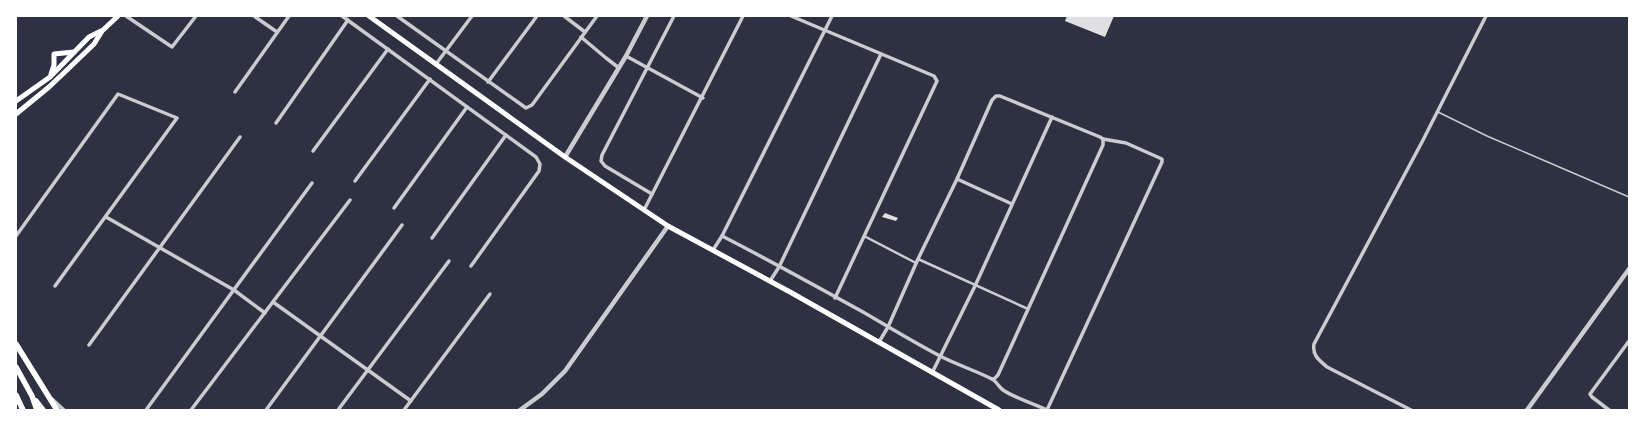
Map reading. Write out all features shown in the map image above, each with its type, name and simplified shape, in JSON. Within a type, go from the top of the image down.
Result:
[{"type":"main road","points":[[16,101],[50,77],[89,37],[102,30],[118,16]]},
{"type":"main road","points":[[369,16],[565,157],[668,226],[770,281],[999,410]]},
{"type":"main road","points":[[16,114],[49,87],[94,44],[102,30]]},
{"type":"main road","points":[[50,77],[54,65],[54,54],[74,52]]},
{"type":"main road","points":[[16,344],[57,410]]},
{"type":"main road","points":[[16,367],[32,396],[37,410]]},
{"type":"main road","points":[[16,395],[23,410]]},
{"type":"main road","points":[[32,396],[43,410]]},
{"type":"street","points":[[126,16],[171,47],[174,46],[196,16]]},
{"type":"street","points":[[134,21],[138,16]]},
{"type":"street","points":[[254,16],[277,32]]},
{"type":"street","points":[[235,92],[289,16]]},
{"type":"street","points":[[342,16],[506,134],[536,157],[540,164],[539,171],[471,266]]},
{"type":"street","points":[[396,16],[526,108],[532,105],[597,16]]},
{"type":"street","points":[[436,64],[472,16]]},
{"type":"street","points":[[488,82],[537,16]]},
{"type":"street","points":[[564,16],[585,32]]},
{"type":"street","points":[[565,157],[620,68],[646,16]]},
{"type":"street","points":[[652,194],[605,166],[601,161],[602,155],[674,16]]},
{"type":"street","points":[[644,210],[703,98],[743,16]]},
{"type":"street","points":[[791,16],[934,76],[937,81],[835,298]]},
{"type":"street","points":[[713,250],[722,236],[832,16]]},
{"type":"street","points":[[1411,410],[1327,366],[1316,357],[1313,350],[1318,337],[1438,112],[1486,16]]},
{"type":"street","points":[[276,123],[348,20]]},
{"type":"street","points":[[581,38],[620,68]]},
{"type":"street","points":[[313,151],[388,49]]},
{"type":"street","points":[[770,281],[779,267],[881,54]]},
{"type":"street","points":[[626,56],[703,98]]},
{"type":"street","points":[[355,181],[430,79]]},
{"type":"street","points":[[16,236],[118,94],[177,118],[55,286]]},
{"type":"street","points":[[722,236],[888,327],[942,356],[992,379],[1002,390],[1046,410],[1162,162],[1162,159],[1126,143],[1103,140],[1100,136],[1000,96],[996,96],[992,100],[957,179],[916,263],[888,327],[879,342]]},
{"type":"street","points":[[394,208],[468,107]]},
{"type":"street","points":[[932,373],[942,356],[975,286],[1052,117]]},
{"type":"street","points":[[432,238],[506,134]]},
{"type":"street","points":[[89,345],[240,137]]},
{"type":"street","points":[[992,379],[998,375],[1103,145],[1103,140]]},
{"type":"street","points":[[957,179],[1012,204]]},
{"type":"street","points":[[146,410],[312,183]]},
{"type":"street","points":[[192,410],[350,200]]},
{"type":"street","points":[[106,217],[234,290],[265,313]]},
{"type":"street","points":[[266,410],[402,225]]},
{"type":"street","points":[[520,410],[542,394],[565,371],[668,226]]},
{"type":"street","points":[[864,236],[916,263]]},
{"type":"street","points":[[918,259],[1028,309]]},
{"type":"street","points":[[338,410],[449,261]]},
{"type":"street","points":[[1527,410],[1629,269]]},
{"type":"street","points":[[404,410],[490,294]]},
{"type":"street","points":[[273,302],[411,400]]},
{"type":"street","points":[[1609,410],[1590,394],[1629,341]]},
{"type":"street","points":[[47,394],[64,410]]},
{"type":"lane","points":[[1438,112],[1487,136],[1629,197]]},
{"type":"building","points":[[1067,16],[1114,16],[1105,37],[1065,21]]},
{"type":"building","points":[[885,213],[898,218],[896,221],[882,217]]}]
